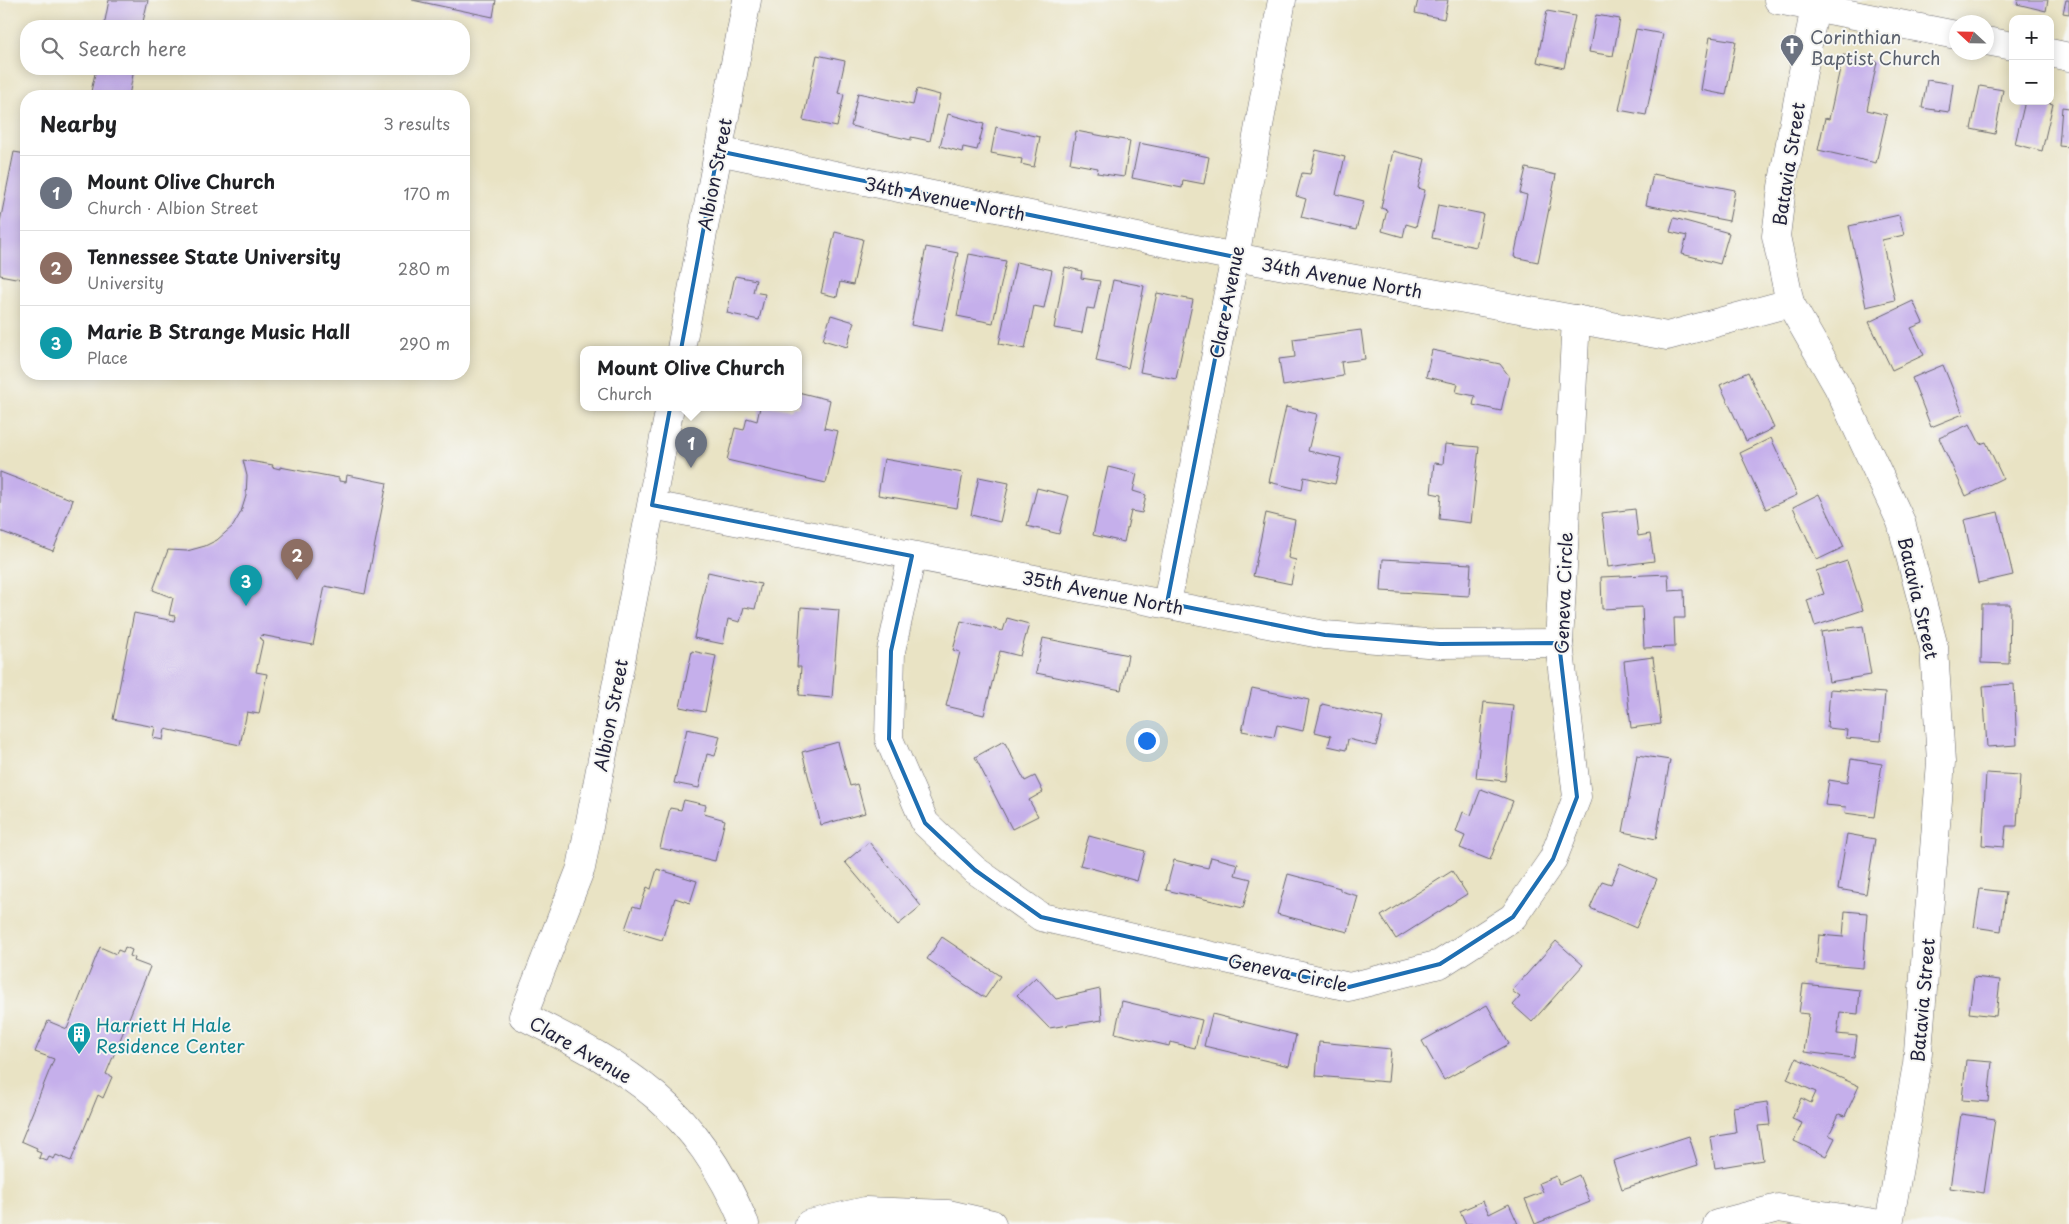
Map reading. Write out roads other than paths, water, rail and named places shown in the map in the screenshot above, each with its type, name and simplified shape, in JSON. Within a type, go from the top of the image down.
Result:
[{"type":"street","name":"Albion Street","points":[[682,346],[747,0]]},
{"type":"street","name":"Clare Avenue","points":[[1167,603],[1235,257],[1282,0]]},
{"type":"street","points":[[1778,0],[1815,3],[1949,33]]},
{"type":"street","name":"Batavia Street","points":[[1815,3],[1782,187],[1776,236],[1790,303],[1838,388],[1902,522],[1934,647],[1941,762],[1917,1064],[1889,1224]]},
{"type":"street","points":[[1994,42],[2009,45]]},
{"type":"street","points":[[2054,54],[2069,57]]},
{"type":"street","name":"34th Avenue North","points":[[718,151],[1235,257],[1667,336],[1790,303]]},
{"type":"street","name":"Geneva Circle","points":[[912,556],[891,651],[889,739],[925,823],[975,870],[1041,917],[1349,987],[1440,964],[1513,917],[1553,859],[1578,797],[1559,643],[1576,319]]},
{"type":"street","name":"Albion Street","points":[[523,1016],[581,868],[669,411]]},
{"type":"street","name":"35th Avenue North","points":[[652,505],[1324,634],[1440,644],[1559,643]]},
{"type":"street","name":"Clare Avenue","points":[[523,1016],[606,1059],[667,1105],[705,1149],[737,1205],[745,1224]]},
{"type":"street","points":[[1718,1224],[1778,1208],[1881,1224]]},
{"type":"street","points":[[809,1224],[865,1211],[948,1214],[992,1224]]},
{"type":"place","name":"Corinthian Baptist Church","points":[[1792,67]]},
{"type":"place","name":"Mount Olive Church","points":[[691,468]]},
{"type":"place","name":"Tennessee State University","points":[[297,580]]},
{"type":"place","name":"Marie B Strange Music Hall","points":[[246,606]]},
{"type":"place","name":"Harriett H Hale Residence Center","points":[[79,1055]]}]
